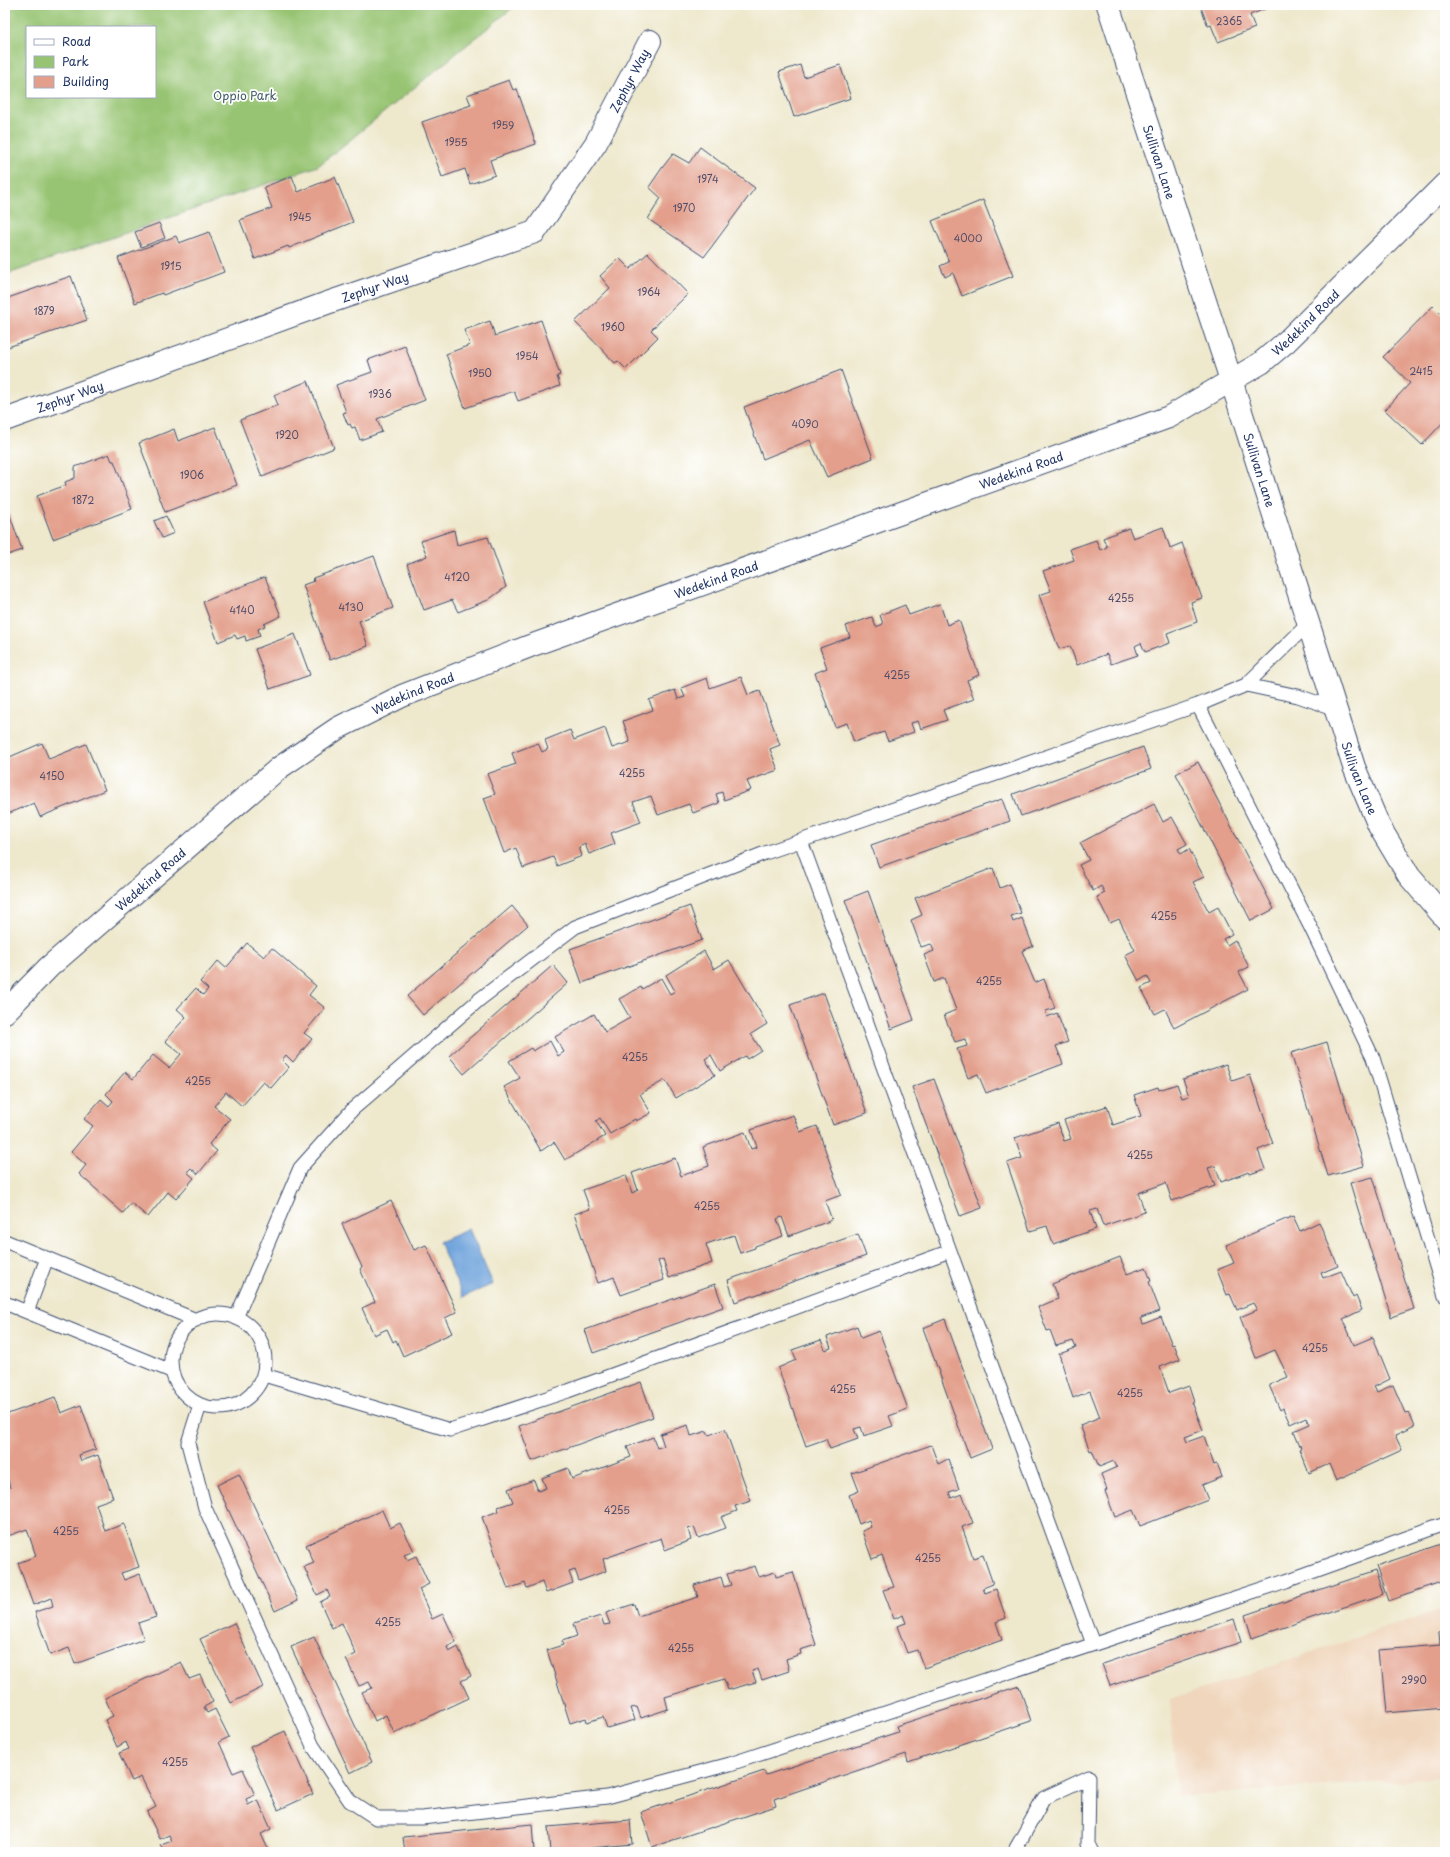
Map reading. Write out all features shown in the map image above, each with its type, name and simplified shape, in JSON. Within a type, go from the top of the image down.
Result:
[{"type":"street","name":"Sullivan Lane","points":[[1108,5],[1231,380],[1354,767],[1379,826],[1410,876],[1445,918]]},
{"type":"street","name":"Zephyr Way","points":[[5,420],[327,303],[534,232],[596,143],[650,41]]},
{"type":"street","name":"Wedekind Road","points":[[5,1012],[49,967],[273,774],[338,728],[402,696],[530,646],[1169,416],[1261,363],[1286,341],[1445,184]]},
{"type":"lane","points":[[236,1318],[300,1168],[353,1109],[480,999],[575,927],[801,841],[1198,705],[1246,685],[1308,624]]},
{"type":"lane","points":[[1246,685],[1298,696],[1336,709]]},
{"type":"lane","points":[[1198,705],[1310,926],[1373,1058],[1445,1296]]},
{"type":"lane","points":[[801,841],[1093,1644]]},
{"type":"lane","points":[[5,1241],[196,1320]]},
{"type":"lane","points":[[264,1374],[450,1430],[568,1391],[950,1251]]},
{"type":"lane","points":[[27,1312],[47,1258]]},
{"type":"lane","points":[[5,1303],[171,1371]]},
{"type":"lane","points":[[216,1314],[236,1318],[248,1325],[258,1334],[264,1347],[266,1361],[264,1374],[257,1389],[246,1400],[232,1407],[216,1409],[200,1405],[190,1400],[181,1392],[171,1371],[173,1346],[178,1336],[186,1327],[196,1320],[216,1314]]},
{"type":"lane","points":[[200,1405],[188,1443],[205,1508],[313,1746],[350,1801],[376,1818],[422,1818],[607,1797],[730,1764],[1286,1581],[1445,1524]]},
{"type":"lane","points":[[1014,1852],[1044,1798],[1089,1777],[1088,1844],[1092,1852]]},
{"type":"shaded area","points":[[1445,1608],[1445,1778],[1177,1796],[1170,1700]]},
{"type":"green space","name":"Oppio Park","points":[[5,5],[516,5],[318,166],[5,275]]},
{"type":"water","points":[[469,1229],[493,1284],[463,1297],[439,1242]]},
{"type":"building","points":[[1200,5],[1275,5],[1250,15],[1255,28],[1218,42],[1211,25],[1208,26]]},
{"type":"building","points":[[800,65],[804,77],[840,65],[851,98],[794,117],[779,72]]},
{"type":"building","points":[[509,80],[513,90],[517,89],[536,144],[490,160],[495,175],[470,184],[465,169],[442,177],[422,122],[471,105],[467,95]]},
{"type":"building","points":[[700,147],[755,188],[704,257],[648,219],[661,198],[649,187],[662,168],[673,154],[689,163]]},
{"type":"building","points":[[292,176],[298,192],[335,177],[353,222],[289,248],[288,246],[255,259],[240,220],[272,208],[264,187]]},
{"type":"building","points":[[983,200],[1013,276],[962,296],[953,273],[945,277],[940,266],[949,262],[932,221]]},
{"type":"building","points":[[159,223],[165,238],[141,247],[135,232]]},
{"type":"building","points":[[209,232],[224,272],[163,295],[162,293],[135,303],[118,258],[176,236],[179,243]]},
{"type":"building","points":[[648,253],[688,294],[651,330],[658,337],[626,369],[618,361],[615,363],[575,322],[610,288],[600,276],[619,258],[630,269]]},
{"type":"building","points":[[71,276],[87,320],[5,348],[5,299]]},
{"type":"building","points":[[1433,306],[1445,318],[1445,351],[1442,354],[1445,357],[1445,420],[1422,445],[1385,410],[1410,383],[1383,357]]},
{"type":"building","points":[[541,320],[560,375],[557,376],[560,386],[518,401],[514,391],[465,408],[446,354],[470,345],[464,330],[490,321],[495,336]]},
{"type":"building","points":[[405,346],[425,400],[377,419],[382,432],[360,440],[355,427],[352,428],[350,424],[348,425],[343,413],[346,412],[336,385],[372,372],[368,360]]},
{"type":"building","points":[[841,370],[873,458],[827,477],[810,440],[763,459],[744,407]]},
{"type":"building","points":[[308,381],[334,448],[262,477],[240,420],[278,405],[274,395]]},
{"type":"building","points":[[215,427],[237,485],[165,512],[139,443],[174,429],[178,441]]},
{"type":"building","points":[[109,454],[112,461],[114,461],[132,509],[53,539],[37,496],[66,485],[65,482],[75,478],[75,467]]},
{"type":"building","points":[[7,507],[22,550],[5,556],[5,508]]},
{"type":"building","points":[[166,516],[174,533],[162,538],[154,521]]},
{"type":"building","points":[[1163,527],[1170,548],[1182,543],[1202,598],[1191,602],[1197,622],[1167,633],[1170,643],[1145,652],[1141,643],[1135,646],[1138,655],[1111,664],[1107,654],[1077,665],[1070,646],[1059,649],[1039,595],[1051,591],[1043,571],[1074,560],[1070,549],[1096,540],[1100,550],[1107,547],[1103,538],[1129,528],[1133,538]]},
{"type":"building","points":[[454,530],[457,545],[488,537],[506,587],[488,600],[458,612],[452,600],[424,610],[407,564],[427,556],[421,541]]},
{"type":"building","points":[[374,556],[393,608],[359,621],[368,646],[330,660],[303,585],[314,581],[313,578]]},
{"type":"building","points":[[265,577],[281,616],[264,624],[265,626],[258,629],[260,636],[246,641],[245,636],[237,639],[235,635],[218,642],[203,602]]},
{"type":"building","points":[[940,604],[947,625],[959,620],[979,675],[967,680],[974,699],[943,710],[947,720],[921,729],[918,721],[911,723],[914,732],[888,741],[884,732],[854,742],[847,723],[835,727],[815,673],[827,668],[820,648],[850,637],[846,626],[872,617],[876,627],[883,624],[880,615],[905,605],[909,615]]},
{"type":"building","points":[[295,634],[310,675],[270,689],[255,649]]},
{"type":"building","points":[[741,677],[748,695],[760,691],[780,745],[770,749],[778,770],[747,781],[751,790],[724,800],[722,792],[716,794],[719,803],[693,813],[689,804],[658,815],[651,796],[633,802],[641,822],[611,833],[615,844],[589,854],[585,844],[579,847],[582,856],[557,866],[553,857],[523,868],[516,848],[504,853],[484,798],[495,794],[487,774],[516,764],[512,753],[538,743],[542,752],[548,749],[545,740],[570,730],[574,740],[605,728],[612,748],[630,742],[623,721],[653,710],[649,700],[675,690],[678,699],[685,697],[681,688],[707,678],[710,688]]},
{"type":"building","points":[[42,743],[49,759],[86,744],[105,790],[40,817],[34,803],[5,815],[5,759]]},
{"type":"building","points":[[1143,747],[1151,769],[1021,816],[1013,794]]},
{"type":"building","points":[[1198,762],[1274,909],[1251,921],[1176,774]]},
{"type":"building","points":[[1002,799],[1010,821],[879,867],[871,845]]},
{"type":"building","points":[[1154,804],[1163,822],[1172,817],[1187,844],[1178,849],[1181,854],[1189,849],[1204,877],[1193,882],[1209,912],[1218,907],[1232,934],[1223,939],[1227,945],[1235,940],[1249,967],[1239,972],[1248,989],[1174,1028],[1165,1009],[1155,1014],[1141,988],[1151,983],[1147,976],[1139,981],[1125,955],[1135,950],[1119,919],[1110,923],[1097,897],[1105,893],[1101,886],[1093,891],[1079,865],[1089,860],[1080,843]]},
{"type":"building","points":[[993,868],[1000,888],[1010,884],[1021,913],[1011,916],[1013,922],[1022,918],[1033,946],[1022,951],[1035,983],[1044,979],[1055,1008],[1046,1011],[1047,1017],[1057,1013],[1068,1042],[1056,1046],[1063,1064],[986,1093],[978,1074],[968,1078],[957,1049],[967,1046],[965,1039],[955,1042],[944,1015],[956,1010],[944,978],[934,982],[924,955],[934,951],[931,944],[921,947],[911,920],[922,915],[915,898]]},
{"type":"building","points":[[868,891],[914,1020],[891,1029],[845,900]]},
{"type":"building","points":[[512,906],[528,925],[423,1015],[407,996]]},
{"type":"building","points":[[690,906],[702,940],[582,983],[570,949]]},
{"type":"building","points":[[247,943],[264,957],[272,948],[316,986],[309,995],[325,1008],[304,1033],[312,1039],[293,1062],[286,1055],[282,1060],[289,1067],[271,1088],[263,1082],[242,1106],[226,1092],[214,1106],[230,1119],[209,1144],[217,1151],[198,1174],[191,1168],[187,1172],[194,1178],[176,1199],[168,1192],[148,1217],[131,1203],[123,1213],[79,1174],[86,1165],[71,1152],[93,1126],[84,1119],[101,1099],[109,1106],[113,1101],[106,1094],[125,1072],[133,1079],[153,1055],[169,1068],[181,1054],[165,1041],[186,1017],[177,1009],[196,988],[203,995],[208,989],[200,982],[218,961],[226,968]]},
{"type":"building","points":[[704,951],[714,969],[729,960],[767,1024],[751,1034],[761,1050],[747,1059],[745,1056],[720,1071],[711,1055],[705,1059],[715,1075],[676,1098],[665,1080],[640,1094],[651,1113],[636,1121],[635,1119],[610,1134],[600,1118],[596,1121],[605,1136],[565,1160],[554,1142],[541,1151],[504,1087],[520,1078],[509,1061],[531,1048],[533,1051],[550,1041],[558,1056],[564,1052],[555,1037],[594,1014],[605,1032],[630,1018],[619,999],[641,987],[642,989],[661,978],[670,994],[675,991],[666,975]]},
{"type":"building","points":[[553,965],[568,983],[464,1074],[449,1056]]},
{"type":"building","points":[[824,993],[867,1113],[833,1125],[790,1005]]},
{"type":"building","points":[[1327,1042],[1364,1166],[1328,1176],[1291,1053]]},
{"type":"building","points":[[1226,1064],[1232,1081],[1250,1075],[1273,1144],[1258,1150],[1265,1169],[1250,1174],[1249,1172],[1221,1182],[1215,1166],[1208,1168],[1215,1186],[1172,1201],[1166,1183],[1138,1193],[1145,1212],[1103,1226],[1097,1209],[1090,1211],[1096,1229],[1053,1244],[1047,1226],[1030,1231],[1007,1163],[1022,1158],[1015,1138],[1058,1123],[1064,1141],[1071,1139],[1064,1120],[1107,1106],[1113,1125],[1141,1116],[1134,1095],[1158,1087],[1159,1090],[1177,1084],[1182,1098],[1189,1096],[1183,1079]]},
{"type":"building","points":[[934,1079],[982,1208],[960,1216],[912,1087]]},
{"type":"building","points":[[793,1115],[800,1132],[817,1126],[841,1195],[825,1201],[832,1220],[789,1236],[782,1217],[777,1219],[783,1236],[740,1253],[734,1235],[706,1244],[712,1263],[669,1278],[663,1259],[658,1261],[664,1280],[621,1295],[614,1277],[598,1283],[574,1214],[590,1209],[583,1190],[626,1175],[632,1193],[638,1190],[632,1173],[675,1158],[681,1176],[709,1166],[703,1147],[745,1132],[751,1149],[757,1147],[751,1130]]},
{"type":"building","points":[[1373,1177],[1414,1309],[1391,1317],[1350,1183]]},
{"type":"building","points":[[391,1201],[414,1250],[426,1245],[457,1312],[445,1318],[452,1333],[403,1356],[396,1340],[393,1342],[387,1329],[374,1335],[362,1308],[375,1302],[360,1269],[362,1267],[342,1224]]},
{"type":"building","points":[[1293,1216],[1300,1231],[1319,1222],[1338,1266],[1321,1273],[1323,1278],[1341,1271],[1353,1298],[1356,1296],[1362,1310],[1343,1319],[1354,1345],[1373,1337],[1390,1379],[1374,1387],[1377,1392],[1393,1385],[1405,1413],[1409,1412],[1415,1426],[1395,1435],[1402,1450],[1336,1480],[1329,1464],[1309,1473],[1299,1449],[1301,1448],[1294,1431],[1310,1424],[1306,1417],[1290,1424],[1283,1408],[1280,1410],[1269,1385],[1288,1377],[1275,1350],[1256,1358],[1240,1317],[1257,1310],[1253,1303],[1237,1310],[1230,1294],[1227,1295],[1217,1270],[1234,1263],[1226,1245]]},
{"type":"building","points":[[858,1234],[866,1256],[735,1302],[728,1280]]},
{"type":"building","points":[[1120,1257],[1127,1274],[1146,1267],[1151,1281],[1149,1282],[1160,1311],[1141,1318],[1143,1324],[1161,1317],[1172,1345],[1174,1344],[1180,1359],[1160,1367],[1169,1393],[1189,1386],[1194,1401],[1192,1402],[1203,1430],[1185,1437],[1187,1442],[1204,1436],[1214,1465],[1217,1464],[1222,1477],[1202,1485],[1208,1500],[1140,1526],[1133,1510],[1115,1517],[1105,1491],[1107,1490],[1101,1474],[1117,1467],[1114,1461],[1099,1467],[1092,1450],[1090,1451],[1080,1425],[1100,1417],[1090,1391],[1073,1398],[1059,1354],[1076,1348],[1073,1341],[1056,1346],[1050,1330],[1047,1331],[1038,1307],[1058,1299],[1052,1284]]},
{"type":"building","points":[[715,1284],[723,1307],[593,1353],[585,1330]]},
{"type":"building","points":[[945,1319],[992,1449],[970,1458],[923,1328]]},
{"type":"building","points":[[857,1326],[861,1338],[879,1331],[908,1409],[889,1416],[893,1426],[864,1436],[861,1427],[854,1429],[858,1439],[830,1449],[826,1439],[806,1446],[778,1368],[796,1360],[792,1350],[821,1340],[825,1350],[831,1348],[827,1337]]},
{"type":"building","points":[[641,1382],[653,1417],[532,1461],[519,1426]]},
{"type":"building","points":[[55,1397],[61,1413],[81,1405],[96,1449],[79,1455],[81,1461],[98,1455],[113,1498],[96,1504],[105,1531],[124,1524],[139,1567],[121,1573],[124,1580],[140,1574],[156,1617],[138,1623],[144,1639],[75,1664],[69,1648],[50,1655],[35,1612],[53,1606],[51,1598],[33,1605],[18,1563],[36,1556],[27,1529],[8,1536],[5,1528],[5,1490],[10,1488],[8,1480],[5,1481],[5,1415]]},
{"type":"building","points":[[688,1425],[691,1436],[707,1431],[709,1435],[725,1429],[751,1501],[735,1506],[737,1511],[721,1517],[726,1528],[698,1538],[694,1527],[688,1529],[691,1540],[665,1550],[661,1538],[603,1559],[606,1571],[579,1581],[575,1570],[569,1572],[573,1583],[546,1593],[542,1582],[527,1588],[525,1583],[508,1589],[482,1517],[499,1511],[498,1507],[513,1502],[508,1489],[534,1480],[538,1491],[546,1488],[542,1478],[568,1468],[572,1479],[631,1457],[627,1447],[653,1437],[657,1448],[664,1446],[660,1434]]},
{"type":"building","points":[[931,1445],[938,1464],[948,1459],[959,1489],[949,1492],[951,1498],[962,1494],[973,1523],[962,1527],[973,1558],[983,1555],[993,1584],[983,1588],[985,1593],[996,1589],[1006,1618],[996,1622],[1002,1640],[924,1668],[917,1650],[907,1653],[897,1626],[906,1623],[903,1615],[894,1619],[883,1590],[894,1587],[882,1555],[872,1559],[862,1531],[871,1527],[869,1520],[859,1524],[849,1495],[859,1491],[852,1473]]},
{"type":"building","points":[[239,1474],[298,1600],[275,1611],[217,1485]]},
{"type":"building","points":[[382,1510],[390,1528],[400,1523],[414,1551],[404,1555],[407,1560],[416,1556],[429,1584],[419,1589],[432,1619],[443,1614],[456,1642],[447,1647],[449,1652],[458,1647],[471,1676],[461,1681],[469,1698],[394,1733],[386,1715],[375,1721],[362,1692],[372,1688],[369,1682],[359,1686],[346,1659],[356,1654],[342,1623],[332,1628],[320,1602],[330,1597],[327,1590],[317,1595],[304,1567],[314,1563],[306,1545]]},
{"type":"building","points":[[1445,1543],[1445,1582],[1388,1601],[1376,1566]]},
{"type":"building","points":[[755,1566],[759,1577],[775,1572],[776,1577],[793,1572],[816,1645],[800,1650],[801,1654],[786,1659],[789,1671],[762,1680],[758,1669],[752,1671],[756,1682],[728,1690],[724,1679],[665,1697],[668,1709],[641,1718],[637,1707],[631,1708],[635,1720],[607,1728],[603,1717],[587,1722],[586,1718],[570,1723],[547,1650],[563,1645],[562,1641],[577,1636],[573,1624],[601,1616],[604,1625],[610,1624],[606,1613],[634,1604],[638,1616],[698,1597],[694,1585],[721,1577],[724,1587],[731,1585],[727,1574]]},
{"type":"building","points":[[1375,1571],[1383,1594],[1252,1638],[1245,1615]]},
{"type":"building","points":[[1234,1619],[1241,1642],[1110,1686],[1102,1664]]},
{"type":"building","points":[[234,1623],[263,1687],[231,1703],[200,1639]]},
{"type":"building","points":[[1445,1631],[1445,1708],[1386,1713],[1380,1650],[1440,1645],[1439,1632]]},
{"type":"building","points":[[314,1637],[372,1762],[350,1773],[291,1647]]},
{"type":"building","points":[[181,1662],[189,1679],[200,1675],[213,1702],[204,1707],[207,1713],[215,1709],[229,1737],[219,1742],[233,1773],[243,1769],[255,1795],[246,1799],[248,1805],[258,1800],[271,1829],[261,1834],[269,1851],[267,1852],[165,1852],[161,1845],[172,1841],[169,1835],[160,1839],[147,1812],[156,1807],[141,1777],[132,1781],[119,1753],[129,1749],[126,1742],[117,1747],[105,1720],[113,1716],[105,1698]]},
{"type":"building","points":[[1019,1686],[1031,1721],[908,1762],[906,1754],[774,1799],[776,1806],[652,1847],[641,1812],[764,1771],[766,1775],[898,1732],[896,1726]]},
{"type":"building","points":[[285,1731],[313,1794],[278,1810],[250,1747]]},
{"type":"building","points":[[630,1820],[632,1844],[550,1852],[548,1827]]},
{"type":"building","points":[[532,1824],[534,1852],[405,1852],[403,1837]]}]
